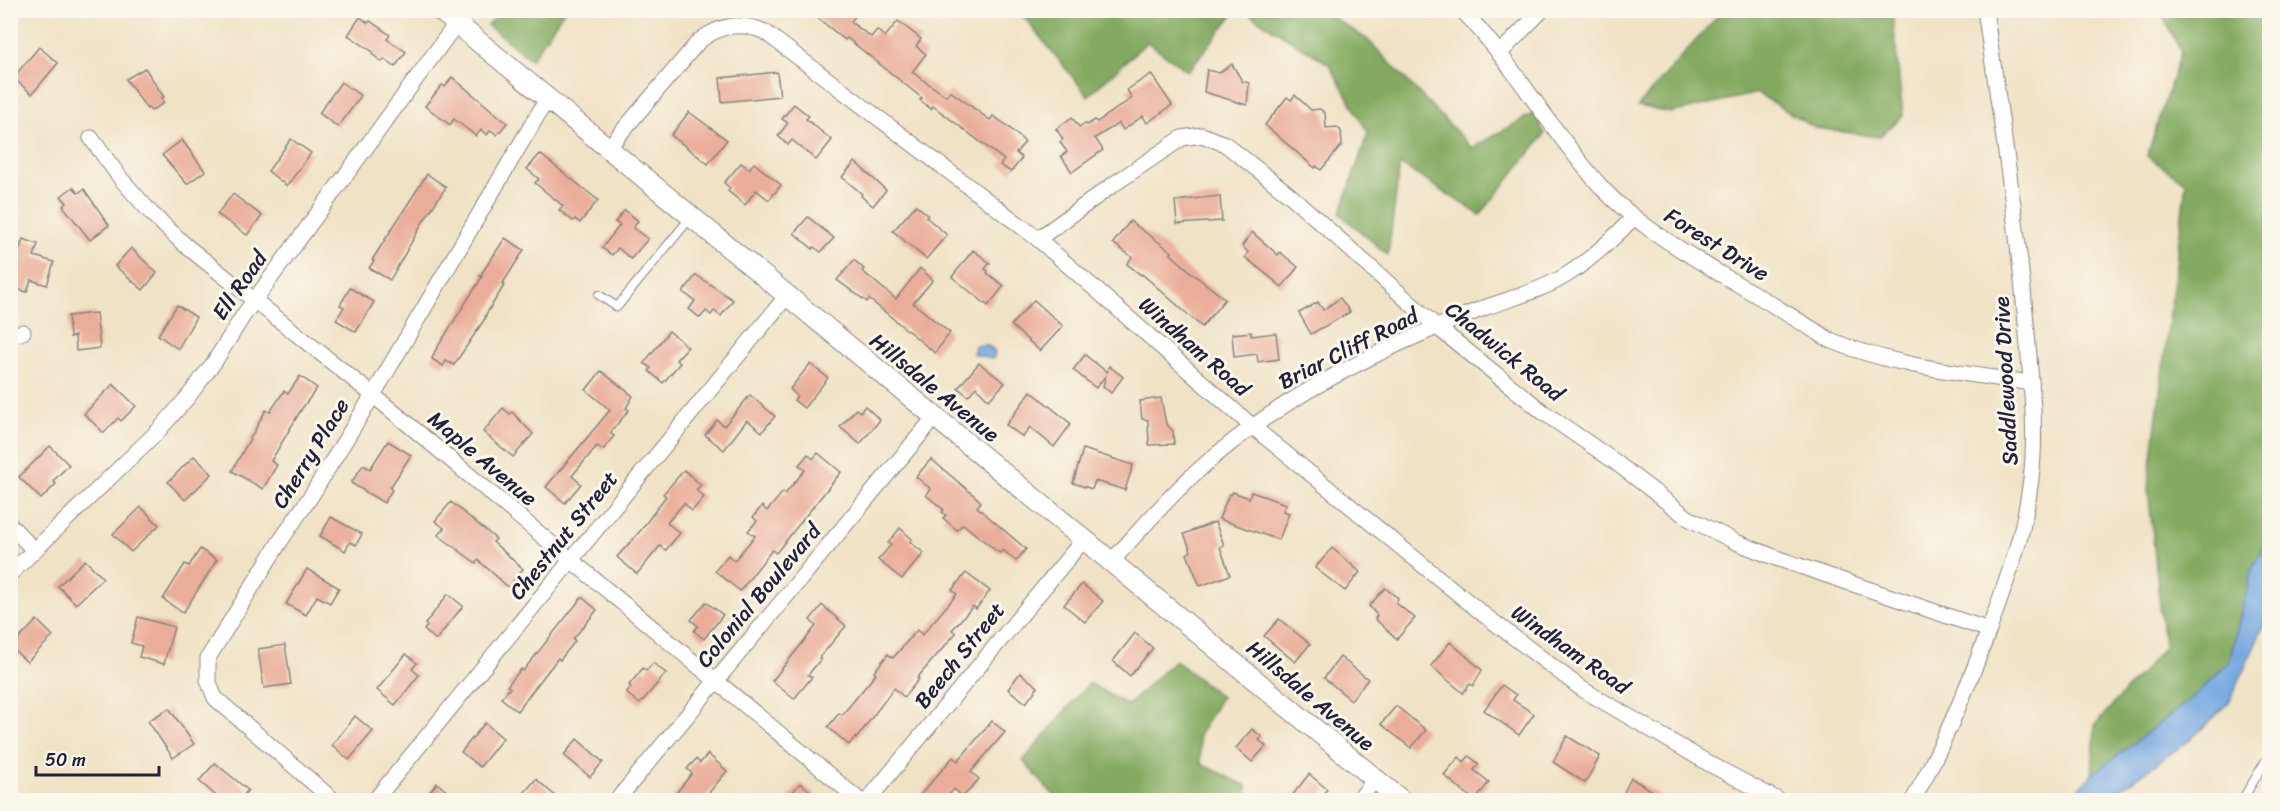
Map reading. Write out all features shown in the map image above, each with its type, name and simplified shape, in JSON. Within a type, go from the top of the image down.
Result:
[{"type":"street","name":"Hillsdale Avenue","points":[[440,10],[1401,801]]},
{"type":"street","name":"Forest Drive","points":[[1462,10],[1604,190],[1661,238],[1830,340],[1860,352],[1895,362],[2031,383]]},
{"type":"street","points":[[1499,54],[1542,10]]},
{"type":"street","name":"Saddlewood Drive","points":[[1913,801],[1950,730],[2015,561],[2026,516],[2031,477],[2034,438],[2031,383],[2013,200],[1985,10]]},
{"type":"street","name":"Ell Road","points":[[10,574],[159,430],[188,397],[255,300],[456,24]]},
{"type":"street","name":"Windham Road","points":[[608,148],[699,41],[725,26],[741,25],[756,28],[807,63],[1038,239],[1253,427],[1483,614],[1582,689],[1778,801]]},
{"type":"street","name":"Cherry Place","points":[[333,801],[214,698],[208,680],[208,658],[373,395],[547,99]]},
{"type":"street","name":"Chadwick Road","points":[[1038,239],[1182,138],[1202,135],[1225,144],[1291,195],[1437,327],[1544,412],[1614,461],[1688,518],[1736,542],[1779,559],[1989,630]]},
{"type":"street","name":"Maple Avenue","points":[[91,138],[121,179],[185,245],[373,395],[859,801]]},
{"type":"street","name":"Briar Cliff Road","points":[[1112,561],[1160,507],[1194,474],[1253,427],[1296,398],[1362,361],[1437,327],[1535,291],[1563,278],[1608,244],[1634,217]]},
{"type":"street","name":"Chestnut Street","points":[[375,801],[786,297]]},
{"type":"street","name":"Colonial Boulevard","points":[[617,801],[934,418]]},
{"type":"street","points":[[10,525],[34,550]]},
{"type":"street","name":"Beech Street","points":[[868,801],[1084,539]]},
{"type":"street","points":[[1359,801],[1375,779]]},
{"type":"lane","points":[[599,295],[617,307],[691,217]]},
{"type":"lane","points":[[2242,801],[2270,754]]},
{"type":"green space","points":[[506,11],[564,11],[531,60],[487,25]]},
{"type":"green space","points":[[1019,11],[1236,11],[1188,71],[1147,42],[1088,96]]},
{"type":"green space","points":[[1244,11],[1323,11],[1367,39],[1472,148],[1534,113],[1545,134],[1480,215],[1400,164],[1388,255],[1340,214],[1368,133],[1329,64]]},
{"type":"green space","points":[[1722,11],[1892,11],[1903,116],[1879,137],[1815,128],[1757,93],[1671,113],[1638,106]]},
{"type":"green space","points":[[2160,11],[2269,11],[2269,540],[2252,568],[2229,662],[2191,699],[2092,775],[2095,725],[2164,647],[2148,488],[2186,183],[2147,156],[2181,52]]},
{"type":"green space","points":[[1175,660],[1221,697],[1199,735],[1201,764],[1247,786],[1248,800],[1058,800],[1023,761],[1089,683],[1128,705]]},
{"type":"water","points":[[986,345],[994,350],[995,355],[992,359],[973,354],[975,346]]},
{"type":"water","points":[[2269,540],[2269,613],[2229,703],[2190,740],[2105,800],[2068,800],[2092,775],[2191,699],[2229,662],[2252,568]]},
{"type":"building","points":[[808,10],[859,10],[851,22],[871,37],[877,30],[885,37],[898,21],[921,39],[916,46],[926,54],[912,72],[946,96],[950,91],[990,120],[993,116],[1005,124],[1025,142],[1016,153],[1022,158],[1011,172],[1000,165],[1004,160],[933,106],[931,109],[920,100],[922,98]]},
{"type":"building","points":[[360,17],[390,35],[387,39],[406,52],[395,67],[384,59],[382,62],[372,54],[373,52],[348,35]]},
{"type":"building","points":[[39,47],[58,63],[32,94],[13,78]]},
{"type":"building","points":[[1232,64],[1242,81],[1249,83],[1247,105],[1204,92],[1207,70],[1219,73]]},
{"type":"building","points":[[145,68],[164,97],[161,98],[164,103],[151,111],[147,109],[126,79]]},
{"type":"building","points":[[777,72],[780,96],[722,102],[720,78]]},
{"type":"building","points":[[1151,74],[1172,105],[1147,123],[1143,116],[1123,130],[1119,123],[1095,138],[1103,150],[1072,172],[1061,156],[1067,152],[1060,142],[1063,139],[1056,129],[1072,117],[1079,127],[1095,120],[1097,122],[1132,98],[1127,90]]},
{"type":"building","points":[[452,77],[507,123],[497,135],[491,130],[487,135],[481,130],[476,136],[454,119],[450,125],[425,106],[442,85],[445,87]]},
{"type":"building","points":[[341,82],[361,96],[338,127],[319,113]]},
{"type":"building","points":[[1295,95],[1311,110],[1320,109],[1325,113],[1326,128],[1337,127],[1341,131],[1342,145],[1321,170],[1316,166],[1315,168],[1265,125],[1287,97],[1291,100]]},
{"type":"building","points":[[794,104],[809,116],[806,119],[832,140],[816,160],[792,140],[788,145],[778,136],[788,123],[782,119]]},
{"type":"building","points":[[689,112],[727,140],[708,164],[671,135]]},
{"type":"building","points":[[291,139],[311,153],[287,186],[268,171]]},
{"type":"building","points":[[182,140],[205,171],[187,184],[162,155]]},
{"type":"building","points":[[540,154],[598,200],[580,223],[575,219],[573,221],[559,210],[563,206],[535,183],[539,179],[527,169]]},
{"type":"building","points":[[855,162],[886,190],[873,206],[842,177]]},
{"type":"building","points":[[741,163],[749,169],[754,163],[781,185],[769,200],[756,190],[745,205],[728,191],[730,188],[724,183]]},
{"type":"building","points":[[427,174],[446,187],[390,280],[369,268]]},
{"type":"building","points":[[73,187],[78,193],[84,189],[109,225],[90,240],[63,206],[67,203],[61,196]]},
{"type":"building","points":[[233,194],[262,216],[247,235],[217,214]]},
{"type":"building","points":[[1220,196],[1222,221],[1177,224],[1175,201]]},
{"type":"building","points":[[916,205],[947,235],[926,259],[893,231]]},
{"type":"building","points":[[625,210],[638,221],[633,228],[648,239],[631,259],[618,248],[612,255],[602,248],[620,225],[615,222]]},
{"type":"building","points":[[808,217],[834,238],[821,252],[814,247],[813,249],[794,233]]},
{"type":"building","points":[[1130,221],[1172,252],[1171,254],[1193,274],[1225,299],[1202,327],[1142,274],[1127,264],[1132,257],[1113,243]]},
{"type":"building","points":[[1252,232],[1278,255],[1280,252],[1298,267],[1282,287],[1245,257],[1248,252],[1242,246]]},
{"type":"building","points":[[505,238],[524,250],[503,283],[505,284],[486,317],[454,365],[446,361],[443,366],[432,359],[435,351]]},
{"type":"building","points":[[23,239],[38,244],[34,256],[54,262],[47,285],[31,280],[27,292],[10,287],[10,278]]},
{"type":"building","points":[[131,248],[157,273],[143,290],[115,266]]},
{"type":"building","points":[[973,250],[990,263],[985,269],[987,273],[1004,286],[988,306],[952,277]]},
{"type":"building","points":[[854,260],[864,269],[862,271],[896,299],[920,268],[933,280],[913,303],[950,333],[935,353],[869,299],[867,302],[837,280]]},
{"type":"building","points":[[696,275],[733,300],[721,316],[714,311],[711,315],[706,311],[700,318],[689,309],[695,301],[683,292]]},
{"type":"building","points":[[350,288],[374,302],[356,332],[336,320],[344,307],[340,305]]},
{"type":"building","points":[[1340,298],[1350,312],[1311,334],[1299,313],[1318,302],[1323,310]]},
{"type":"building","points":[[1034,300],[1063,326],[1040,351],[1011,325]]},
{"type":"building","points":[[177,305],[196,317],[178,349],[158,335]]},
{"type":"building","points":[[96,313],[100,348],[76,351],[75,336],[70,337],[68,316]]},
{"type":"building","points":[[669,331],[688,347],[676,360],[680,363],[663,383],[649,371],[651,368],[644,363]]},
{"type":"building","points":[[1251,332],[1251,336],[1276,333],[1279,359],[1258,362],[1257,354],[1234,357],[1232,334]]},
{"type":"building","points":[[1085,355],[1107,372],[1109,366],[1123,377],[1111,393],[1103,386],[1106,375],[1096,388],[1073,370]]},
{"type":"building","points":[[979,363],[1005,383],[989,400],[976,387],[968,396],[958,388]]},
{"type":"building","points":[[810,364],[828,378],[804,408],[794,400],[797,396],[790,389]]},
{"type":"building","points":[[601,371],[633,396],[626,408],[629,410],[610,433],[614,436],[603,450],[597,446],[572,476],[581,484],[565,503],[546,487],[610,410],[586,390]]},
{"type":"building","points":[[300,376],[317,388],[301,410],[271,461],[277,465],[263,489],[232,471],[266,410],[270,412],[284,391],[288,394]]},
{"type":"building","points":[[113,384],[136,406],[121,421],[118,418],[104,433],[84,414]]},
{"type":"building","points":[[1031,391],[1071,424],[1054,447],[1030,427],[1023,437],[1006,425]]},
{"type":"building","points":[[750,395],[775,416],[762,432],[747,420],[724,450],[705,435],[717,420],[724,426]]},
{"type":"building","points":[[1161,398],[1166,424],[1173,431],[1174,444],[1149,445],[1148,420],[1142,419],[1140,401]]},
{"type":"building","points":[[865,406],[880,420],[860,444],[840,427],[856,409],[860,412]]},
{"type":"building","points":[[503,408],[510,414],[512,412],[533,434],[513,457],[483,432]]},
{"type":"building","points":[[388,441],[411,455],[390,488],[392,490],[384,503],[351,483],[363,465],[370,469]]},
{"type":"building","points":[[50,446],[69,465],[53,481],[56,484],[41,499],[19,477]]},
{"type":"building","points":[[1083,449],[1133,465],[1125,490],[1095,481],[1092,489],[1073,483]]},
{"type":"building","points":[[818,453],[841,472],[776,553],[772,550],[740,591],[715,571],[728,555],[734,561],[755,536],[748,531],[757,521],[753,517],[762,506],[767,511],[783,492],[785,494],[805,470],[799,465],[808,454],[813,459]]},
{"type":"building","points":[[194,456],[212,474],[185,500],[168,482]]},
{"type":"building","points":[[931,459],[976,497],[981,502],[977,507],[1026,549],[1016,561],[1003,550],[1000,553],[994,549],[963,524],[957,530],[943,518],[946,515],[942,512],[944,510],[926,495],[931,489],[916,477]]},
{"type":"building","points":[[684,470],[701,485],[696,490],[704,497],[692,511],[684,503],[667,523],[680,533],[666,550],[660,546],[637,574],[617,557],[641,530],[666,496],[663,494]]},
{"type":"building","points":[[1233,492],[1249,498],[1251,492],[1286,504],[1283,511],[1289,513],[1279,540],[1219,519],[1229,494]]},
{"type":"building","points":[[451,502],[496,539],[493,542],[523,569],[508,587],[478,560],[476,563],[438,535],[444,528],[435,521]]},
{"type":"building","points":[[141,507],[159,525],[131,552],[113,534]]},
{"type":"building","points":[[331,517],[362,534],[356,545],[350,542],[345,551],[320,536]]},
{"type":"building","points":[[1215,522],[1224,545],[1220,547],[1230,575],[1200,586],[1187,554],[1191,551],[1184,534]]},
{"type":"building","points":[[900,528],[912,539],[910,542],[924,553],[902,579],[878,560],[891,545],[888,543]]},
{"type":"building","points":[[1332,548],[1360,572],[1345,591],[1315,568]]},
{"type":"building","points":[[200,549],[217,560],[183,613],[163,599],[185,564],[189,566]]},
{"type":"building","points":[[85,560],[103,578],[76,604],[58,586]]},
{"type":"building","points":[[307,569],[339,588],[330,603],[317,596],[306,615],[286,604]]},
{"type":"building","points":[[966,573],[990,591],[976,609],[973,606],[952,630],[956,633],[917,678],[919,679],[904,697],[894,688],[849,745],[828,727],[839,713],[842,715],[876,674],[874,672],[888,654],[893,658],[917,630],[922,635],[957,594],[952,590]]},
{"type":"building","points":[[1082,584],[1103,601],[1085,622],[1064,605]]},
{"type":"building","points":[[1385,588],[1398,598],[1396,603],[1415,618],[1397,639],[1375,619],[1377,615],[1369,606]]},
{"type":"building","points":[[448,594],[463,606],[436,640],[424,630],[427,626],[425,624]]},
{"type":"building","points":[[582,597],[597,610],[573,639],[575,641],[560,660],[558,658],[517,711],[501,698],[510,688],[507,686],[521,669],[523,671]]},
{"type":"building","points":[[706,602],[723,615],[704,639],[694,631],[698,626],[691,620]]},
{"type":"building","points":[[822,605],[846,626],[819,658],[821,659],[808,675],[812,677],[794,699],[772,681],[816,626],[810,620]]},
{"type":"building","points":[[138,617],[174,627],[164,664],[139,657],[142,646],[131,643]]},
{"type":"building","points":[[1279,619],[1310,644],[1295,662],[1264,636]]},
{"type":"building","points":[[37,620],[53,636],[27,662],[11,647]]},
{"type":"building","points":[[1135,633],[1153,648],[1130,676],[1113,661]]},
{"type":"building","points":[[1450,642],[1482,670],[1473,686],[1470,684],[1463,693],[1431,666]]},
{"type":"building","points":[[285,645],[291,684],[264,688],[258,649]]},
{"type":"building","points":[[406,654],[417,663],[412,669],[419,675],[395,705],[377,690]]},
{"type":"building","points":[[1340,657],[1368,679],[1351,700],[1324,678]]},
{"type":"building","points":[[653,663],[666,673],[640,704],[626,693],[631,687],[629,685],[643,668],[646,671]]},
{"type":"building","points":[[1020,673],[1038,687],[1026,703],[1008,689]]},
{"type":"building","points":[[1502,685],[1516,695],[1513,700],[1534,714],[1519,735],[1484,710]]},
{"type":"building","points":[[1396,706],[1426,730],[1411,748],[1381,724]]},
{"type":"building","points":[[169,708],[194,744],[173,758],[148,721]]},
{"type":"building","points":[[355,716],[373,731],[349,760],[332,745]]},
{"type":"building","points":[[992,721],[1005,732],[971,772],[979,779],[963,797],[954,789],[944,801],[915,801],[953,757],[958,761]]},
{"type":"building","points":[[485,723],[503,738],[480,767],[461,752]]},
{"type":"building","points":[[1252,729],[1262,737],[1259,740],[1266,746],[1252,762],[1236,748]]},
{"type":"building","points":[[1567,736],[1600,756],[1585,783],[1553,762]]},
{"type":"building","points":[[577,739],[603,762],[590,777],[564,755]]},
{"type":"building","points":[[708,754],[727,771],[702,801],[670,801],[692,773],[687,769],[696,759],[700,763]]},
{"type":"building","points":[[1469,756],[1479,764],[1474,770],[1489,782],[1475,801],[1444,775],[1459,757],[1464,762]]},
{"type":"building","points":[[215,763],[248,790],[239,801],[222,801],[199,781]]},
{"type":"building","points":[[1309,774],[1327,789],[1318,801],[1288,801]]},
{"type":"building","points":[[1631,778],[1669,801],[1637,801],[1624,792]]},
{"type":"building","points":[[536,779],[561,801],[517,801]]},
{"type":"building","points":[[437,783],[458,801],[422,801]]},
{"type":"building","points":[[800,783],[823,801],[786,801]]}]
